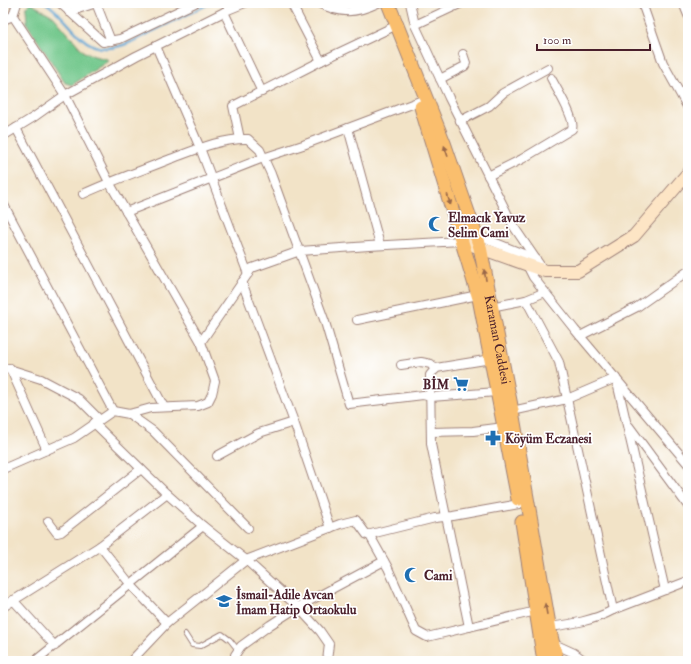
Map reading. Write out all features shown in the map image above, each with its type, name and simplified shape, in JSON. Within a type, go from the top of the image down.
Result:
[{"type":"main road","name":"Karaman Caddesi","points":[[388,3],[444,143],[478,241],[512,411],[549,627],[557,661]]},
{"type":"main road","name":"Karaman Caddesi","points":[[397,27],[478,295],[519,504],[544,661]]},
{"type":"street","points":[[13,16],[17,3]]},
{"type":"street","points":[[60,3],[103,42],[120,39],[196,3]]},
{"type":"street","points":[[69,12],[96,3],[111,41]]},
{"type":"street","points":[[175,3],[178,12]]},
{"type":"street","points":[[3,136],[34,117],[65,95],[156,46],[245,3]]},
{"type":"street","points":[[291,3],[321,61]]},
{"type":"street","points":[[318,3],[340,12],[358,10],[378,3]]},
{"type":"street","points":[[410,3],[415,25],[440,79],[532,262],[533,277],[580,336],[688,464]]},
{"type":"street","points":[[415,25],[462,3]]},
{"type":"street","points":[[642,3],[663,63],[688,108]]},
{"type":"street","points":[[683,3],[688,15]]},
{"type":"street","points":[[224,12],[262,92]]},
{"type":"street","points":[[3,20],[13,16]]},
{"type":"street","points":[[13,16],[65,95],[109,182],[201,342],[215,381],[212,394],[208,402],[198,406],[151,408],[129,414]]},
{"type":"street","points":[[240,139],[233,106],[321,61],[397,27]]},
{"type":"street","points":[[156,46],[200,148],[248,274]]},
{"type":"street","points":[[440,79],[465,66],[466,63],[463,54]]},
{"type":"street","points":[[460,121],[489,106],[503,92],[548,68]]},
{"type":"street","points":[[488,176],[522,159],[572,128],[573,126],[569,116],[551,78]]},
{"type":"street","points":[[126,212],[263,158],[420,101]]},
{"type":"street","points":[[16,128],[164,407]]},
{"type":"street","points":[[348,128],[380,245]]},
{"type":"street","points":[[83,194],[109,182],[200,148],[240,139],[248,139],[260,150],[271,174],[325,322],[349,404],[423,395],[431,397],[497,392]]},
{"type":"street","points":[[201,342],[252,268],[300,251],[380,245],[478,241],[532,262],[544,271],[578,271],[634,236],[688,173]]},
{"type":"street","points":[[3,203],[113,411]]},
{"type":"street","points":[[580,336],[637,307],[688,272]]},
{"type":"street","points":[[242,282],[294,422],[330,528]]},
{"type":"street","points":[[491,306],[526,300],[545,292]]},
{"type":"street","points":[[357,320],[478,295]]},
{"type":"street","points":[[526,300],[559,362],[613,610]]},
{"type":"street","points":[[469,627],[431,444],[430,375],[436,368],[491,359]]},
{"type":"street","points":[[401,365],[426,362],[431,364],[435,370]]},
{"type":"street","points":[[6,368],[41,379],[78,399],[97,422],[141,469],[167,494],[203,526],[246,560],[298,607],[320,631],[329,644],[327,661]]},
{"type":"street","points":[[6,368],[47,450]]},
{"type":"street","points":[[512,411],[567,399],[616,378]]},
{"type":"street","points":[[616,378],[665,590]]},
{"type":"street","points":[[3,469],[74,438],[113,411],[129,414],[154,431],[248,528]]},
{"type":"street","points":[[217,456],[259,433],[294,422]]},
{"type":"street","points":[[627,424],[688,506]]},
{"type":"street","points":[[431,432],[504,427]]},
{"type":"street","points":[[48,521],[57,533],[61,532],[141,469]]},
{"type":"street","points":[[3,607],[100,546],[167,494]]},
{"type":"street","points":[[369,534],[435,518],[519,504]]},
{"type":"street","points":[[131,661],[166,623],[246,560],[340,524],[356,520],[367,534],[369,534],[384,561],[416,631],[427,637],[536,611]]},
{"type":"street","points":[[35,661],[203,526]]},
{"type":"street","points":[[100,546],[131,585],[166,623]]},
{"type":"street","points":[[235,661],[235,655],[241,646],[298,607],[384,561]]},
{"type":"street","points":[[549,627],[580,623],[602,616],[613,610],[688,581]]},
{"type":"street","points":[[13,600],[55,646]]},
{"type":"street","points":[[552,643],[574,653],[585,661]]},
{"type":"lane","points":[[185,634],[192,645],[200,646],[222,634],[230,640],[238,650]]},
{"type":"green space","points":[[30,3],[53,16],[84,52],[107,59],[108,61],[72,85],[65,83],[27,24],[26,8]]},
{"type":"waterway","points":[[46,3],[57,12],[82,39],[91,45],[102,48],[115,47],[131,42],[211,3]]},
{"type":"place","name":"Elmacık Yavuz Selim Cami","points":[[436,224]]},
{"type":"place","name":"BİM","points":[[461,384]]},
{"type":"place","name":"Köyüm Eczanesi","points":[[493,438]]},
{"type":"place","name":"Cami","points":[[412,575]]},
{"type":"place","name":"İsmail-Adile Avcan İmam Hatip Ortaokulu","points":[[224,601]]}]
